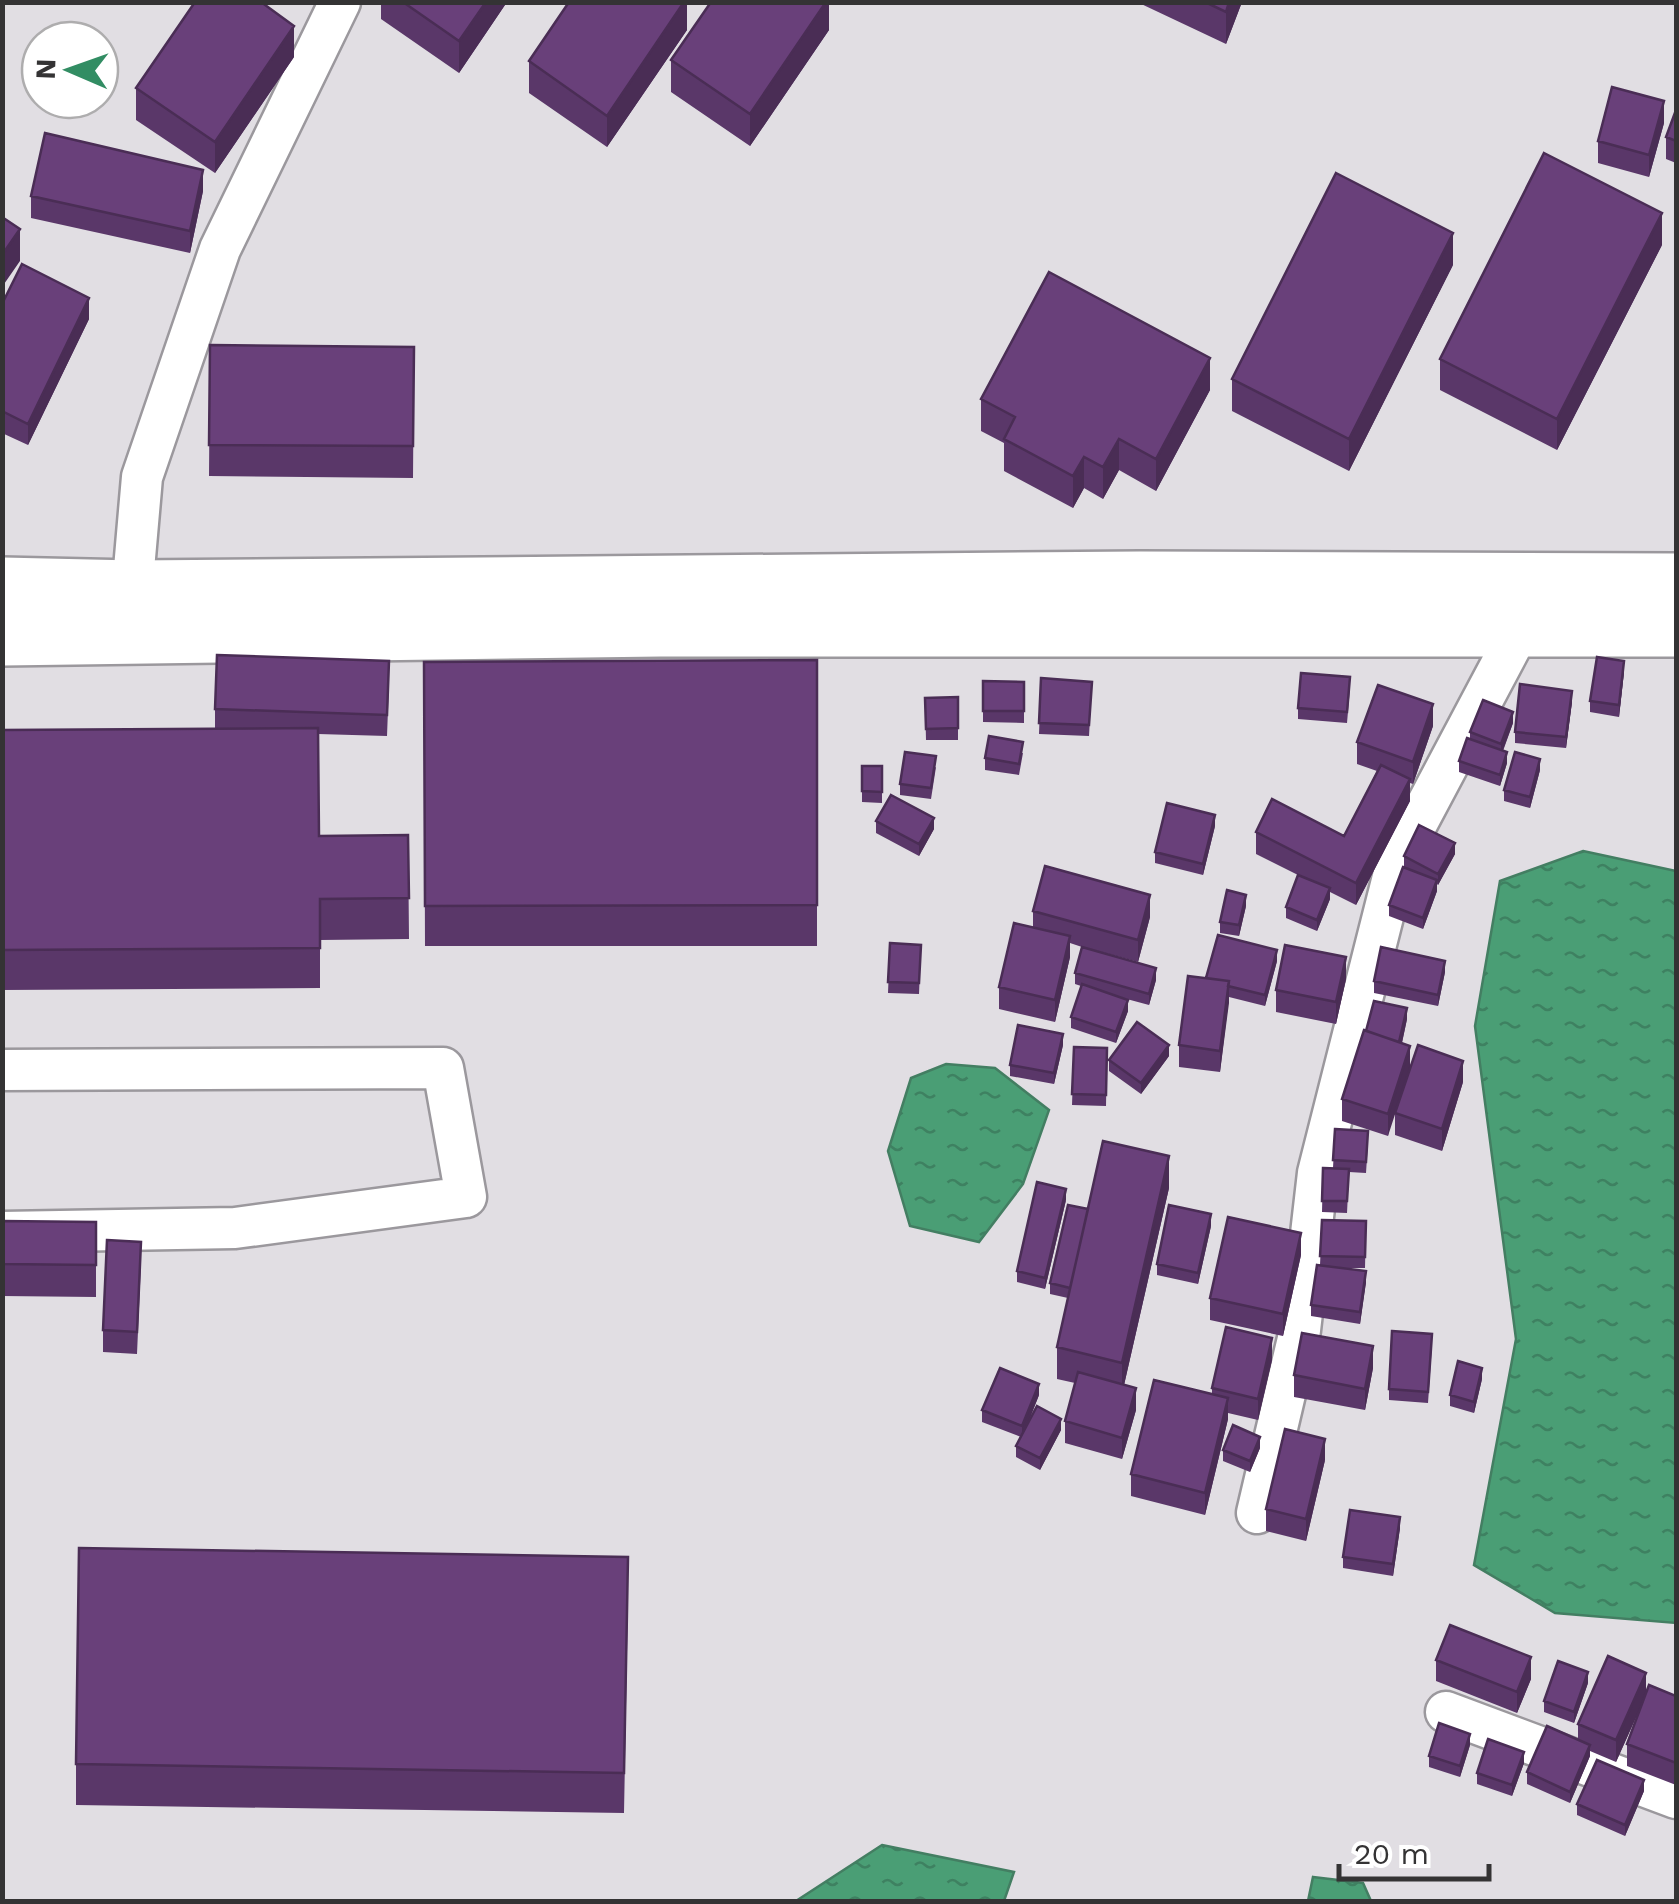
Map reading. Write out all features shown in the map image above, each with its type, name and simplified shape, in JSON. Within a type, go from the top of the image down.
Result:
[{"type":"main road","points":[[2,638],[131,613],[1140,578],[1676,582]]},
{"type":"main road","points":[[2,585],[131,613],[660,629],[1676,630]]},
{"type":"street","points":[[131,613],[142,477],[220,249],[340,2]]},
{"type":"street","points":[[1257,1512],[1300,1330],[1318,1173],[1397,862],[1520,629]]},
{"type":"street","points":[[2,1070],[444,1068],[466,1197],[235,1228],[2,1232]]},
{"type":"street","points":[[1446,1712],[1676,1798]]},
{"type":"water","points":[[1583,851],[1676,871],[1676,1623],[1555,1613],[1474,1565],[1516,1339],[1475,1026],[1500,881]]},
{"type":"water","points":[[946,1064],[995,1068],[1049,1110],[1023,1184],[979,1242],[910,1226],[888,1151],[911,1078]]},
{"type":"water","points":[[882,1845],[1014,1872],[1004,1901],[796,1901]]},
{"type":"water","points":[[1313,1877],[1363,1883],[1371,1901],[1308,1901]]},
{"type":"building","points":[[195,2],[261,2],[294,26],[215,142],[136,88]]},
{"type":"building","points":[[403,2],[486,2],[459,41]]},
{"type":"building","points":[[569,2],[684,2],[607,116],[529,61]]},
{"type":"building","points":[[711,2],[826,2],[750,114],[671,60]]},
{"type":"building","points":[[1205,2],[1229,2],[1226,12]]},
{"type":"building","points":[[1612,87],[1664,101],[1649,155],[1598,141]]},
{"type":"building","points":[[1676,110],[1676,141],[1666,137]]},
{"type":"building","points":[[45,133],[203,170],[190,231],[31,196]]},
{"type":"building","points":[[1544,153],[1662,213],[1557,419],[1440,359]]},
{"type":"building","points":[[1336,173],[1453,233],[1349,439],[1232,379]]},
{"type":"building","points":[[2,217],[20,229],[2,255]]},
{"type":"building","points":[[22,264],[89,298],[28,424],[2,411],[2,304]]},
{"type":"building","points":[[1049,272],[1210,358],[1156,459],[1119,439],[1103,467],[1084,457],[1073,476],[1004,439],[1015,417],[981,399]]},
{"type":"building","points":[[210,345],[414,347],[413,446],[209,445]]},
{"type":"building","points":[[217,655],[389,661],[387,715],[215,709]]},
{"type":"building","points":[[1597,657],[1624,661],[1619,705],[1590,701]]},
{"type":"building","points":[[817,660],[817,905],[425,906],[424,662]]},
{"type":"building","points":[[1301,673],[1350,677],[1347,712],[1298,708]]},
{"type":"building","points":[[1041,678],[1092,682],[1089,725],[1039,723]]},
{"type":"building","points":[[983,681],[1024,682],[1024,711],[983,711]]},
{"type":"building","points":[[1520,684],[1572,691],[1566,737],[1515,732]]},
{"type":"building","points":[[1378,685],[1433,704],[1413,762],[1357,742]]},
{"type":"building","points":[[958,697],[958,728],[926,729],[925,698]]},
{"type":"building","points":[[1483,700],[1513,712],[1501,744],[1470,732]]},
{"type":"building","points":[[318,728],[319,836],[408,835],[409,898],[320,899],[320,948],[2,950],[2,730]]},
{"type":"building","points":[[989,736],[1023,742],[1019,764],[985,758]]},
{"type":"building","points":[[1467,738],[1507,752],[1500,775],[1459,761]]},
{"type":"building","points":[[905,752],[936,756],[931,788],[900,784]]},
{"type":"building","points":[[1515,752],[1540,759],[1530,797],[1504,790]]},
{"type":"building","points":[[1381,765],[1410,779],[1356,883],[1256,832],[1272,799],[1344,836]]},
{"type":"building","points":[[862,766],[882,766],[882,792],[862,791]]},
{"type":"building","points":[[891,795],[934,818],[919,844],[876,821]]},
{"type":"building","points":[[1167,803],[1215,815],[1203,864],[1155,852]]},
{"type":"building","points":[[1419,825],[1455,843],[1438,874],[1404,856]]},
{"type":"building","points":[[1045,866],[1150,895],[1138,940],[1033,911]]},
{"type":"building","points":[[1403,867],[1437,880],[1423,918],[1389,905]]},
{"type":"building","points":[[1298,875],[1330,888],[1317,920],[1286,907]]},
{"type":"building","points":[[1227,890],[1246,895],[1239,925],[1220,922]]},
{"type":"building","points":[[1014,923],[1070,936],[1055,1000],[999,987]]},
{"type":"building","points":[[1218,935],[1277,950],[1265,995],[1228,986],[1229,981],[1206,978]]},
{"type":"building","points":[[890,943],[921,945],[919,983],[888,982]]},
{"type":"building","points":[[1285,945],[1346,957],[1336,1002],[1276,990]]},
{"type":"building","points":[[1082,947],[1156,968],[1149,994],[1075,973]]},
{"type":"building","points":[[1381,947],[1445,961],[1438,995],[1374,981]]},
{"type":"building","points":[[1188,976],[1229,981],[1220,1051],[1179,1045]]},
{"type":"building","points":[[1082,984],[1128,1000],[1116,1032],[1071,1017]]},
{"type":"building","points":[[1374,1001],[1407,1008],[1399,1042],[1366,1031]]},
{"type":"building","points":[[1137,1022],[1169,1045],[1141,1083],[1109,1060]]},
{"type":"building","points":[[1018,1025],[1063,1034],[1054,1073],[1010,1065]]},
{"type":"building","points":[[1364,1030],[1410,1046],[1388,1114],[1342,1099]]},
{"type":"building","points":[[1418,1045],[1463,1061],[1442,1129],[1395,1113]]},
{"type":"building","points":[[1074,1047],[1107,1048],[1106,1095],[1072,1094]]},
{"type":"building","points":[[1335,1129],[1368,1131],[1366,1162],[1333,1160]]},
{"type":"building","points":[[1103,1141],[1169,1156],[1122,1363],[1057,1347]]},
{"type":"building","points":[[1323,1168],[1349,1169],[1347,1201],[1322,1201]]},
{"type":"building","points":[[1037,1182],[1066,1189],[1045,1278],[1017,1271]]},
{"type":"building","points":[[1068,1205],[1088,1209],[1070,1288],[1050,1283]]},
{"type":"building","points":[[1169,1205],[1211,1214],[1198,1273],[1157,1264]]},
{"type":"building","points":[[1228,1217],[1301,1233],[1283,1314],[1210,1298]]},
{"type":"building","points":[[1322,1220],[1366,1221],[1365,1257],[1320,1256]]},
{"type":"building","points":[[2,1221],[96,1222],[96,1265],[2,1264]]},
{"type":"building","points":[[107,1240],[141,1242],[137,1332],[103,1330]]},
{"type":"building","points":[[1317,1265],[1366,1271],[1360,1312],[1311,1305]]},
{"type":"building","points":[[1226,1327],[1272,1338],[1258,1399],[1212,1388]]},
{"type":"building","points":[[1392,1331],[1432,1334],[1428,1392],[1389,1389]]},
{"type":"building","points":[[1302,1333],[1373,1346],[1365,1389],[1294,1375]]},
{"type":"building","points":[[1458,1361],[1482,1368],[1474,1402],[1450,1395]]},
{"type":"building","points":[[1000,1368],[1039,1384],[1022,1426],[982,1410]]},
{"type":"building","points":[[1078,1372],[1136,1388],[1122,1438],[1065,1421]]},
{"type":"building","points":[[1154,1380],[1228,1398],[1205,1493],[1131,1474]]},
{"type":"building","points":[[1037,1406],[1061,1419],[1040,1458],[1016,1446]]},
{"type":"building","points":[[1233,1425],[1260,1437],[1250,1461],[1223,1450]]},
{"type":"building","points":[[1285,1429],[1325,1439],[1306,1519],[1266,1509]]},
{"type":"building","points":[[1350,1510],[1400,1517],[1393,1564],[1343,1557]]},
{"type":"building","points":[[79,1548],[628,1557],[624,1773],[76,1764]]},
{"type":"building","points":[[1450,1625],[1531,1657],[1517,1692],[1436,1660]]},
{"type":"building","points":[[1608,1656],[1646,1673],[1616,1740],[1578,1724]]},
{"type":"building","points":[[1558,1661],[1588,1672],[1574,1712],[1544,1701]]},
{"type":"building","points":[[1649,1685],[1676,1696],[1676,1763],[1627,1744]]},
{"type":"building","points":[[1439,1723],[1470,1734],[1460,1766],[1429,1756]]},
{"type":"building","points":[[1547,1726],[1590,1745],[1570,1792],[1527,1772]]},
{"type":"building","points":[[1488,1739],[1524,1752],[1512,1785],[1477,1773]]},
{"type":"building","points":[[1597,1760],[1644,1780],[1625,1825],[1577,1804]]}]
